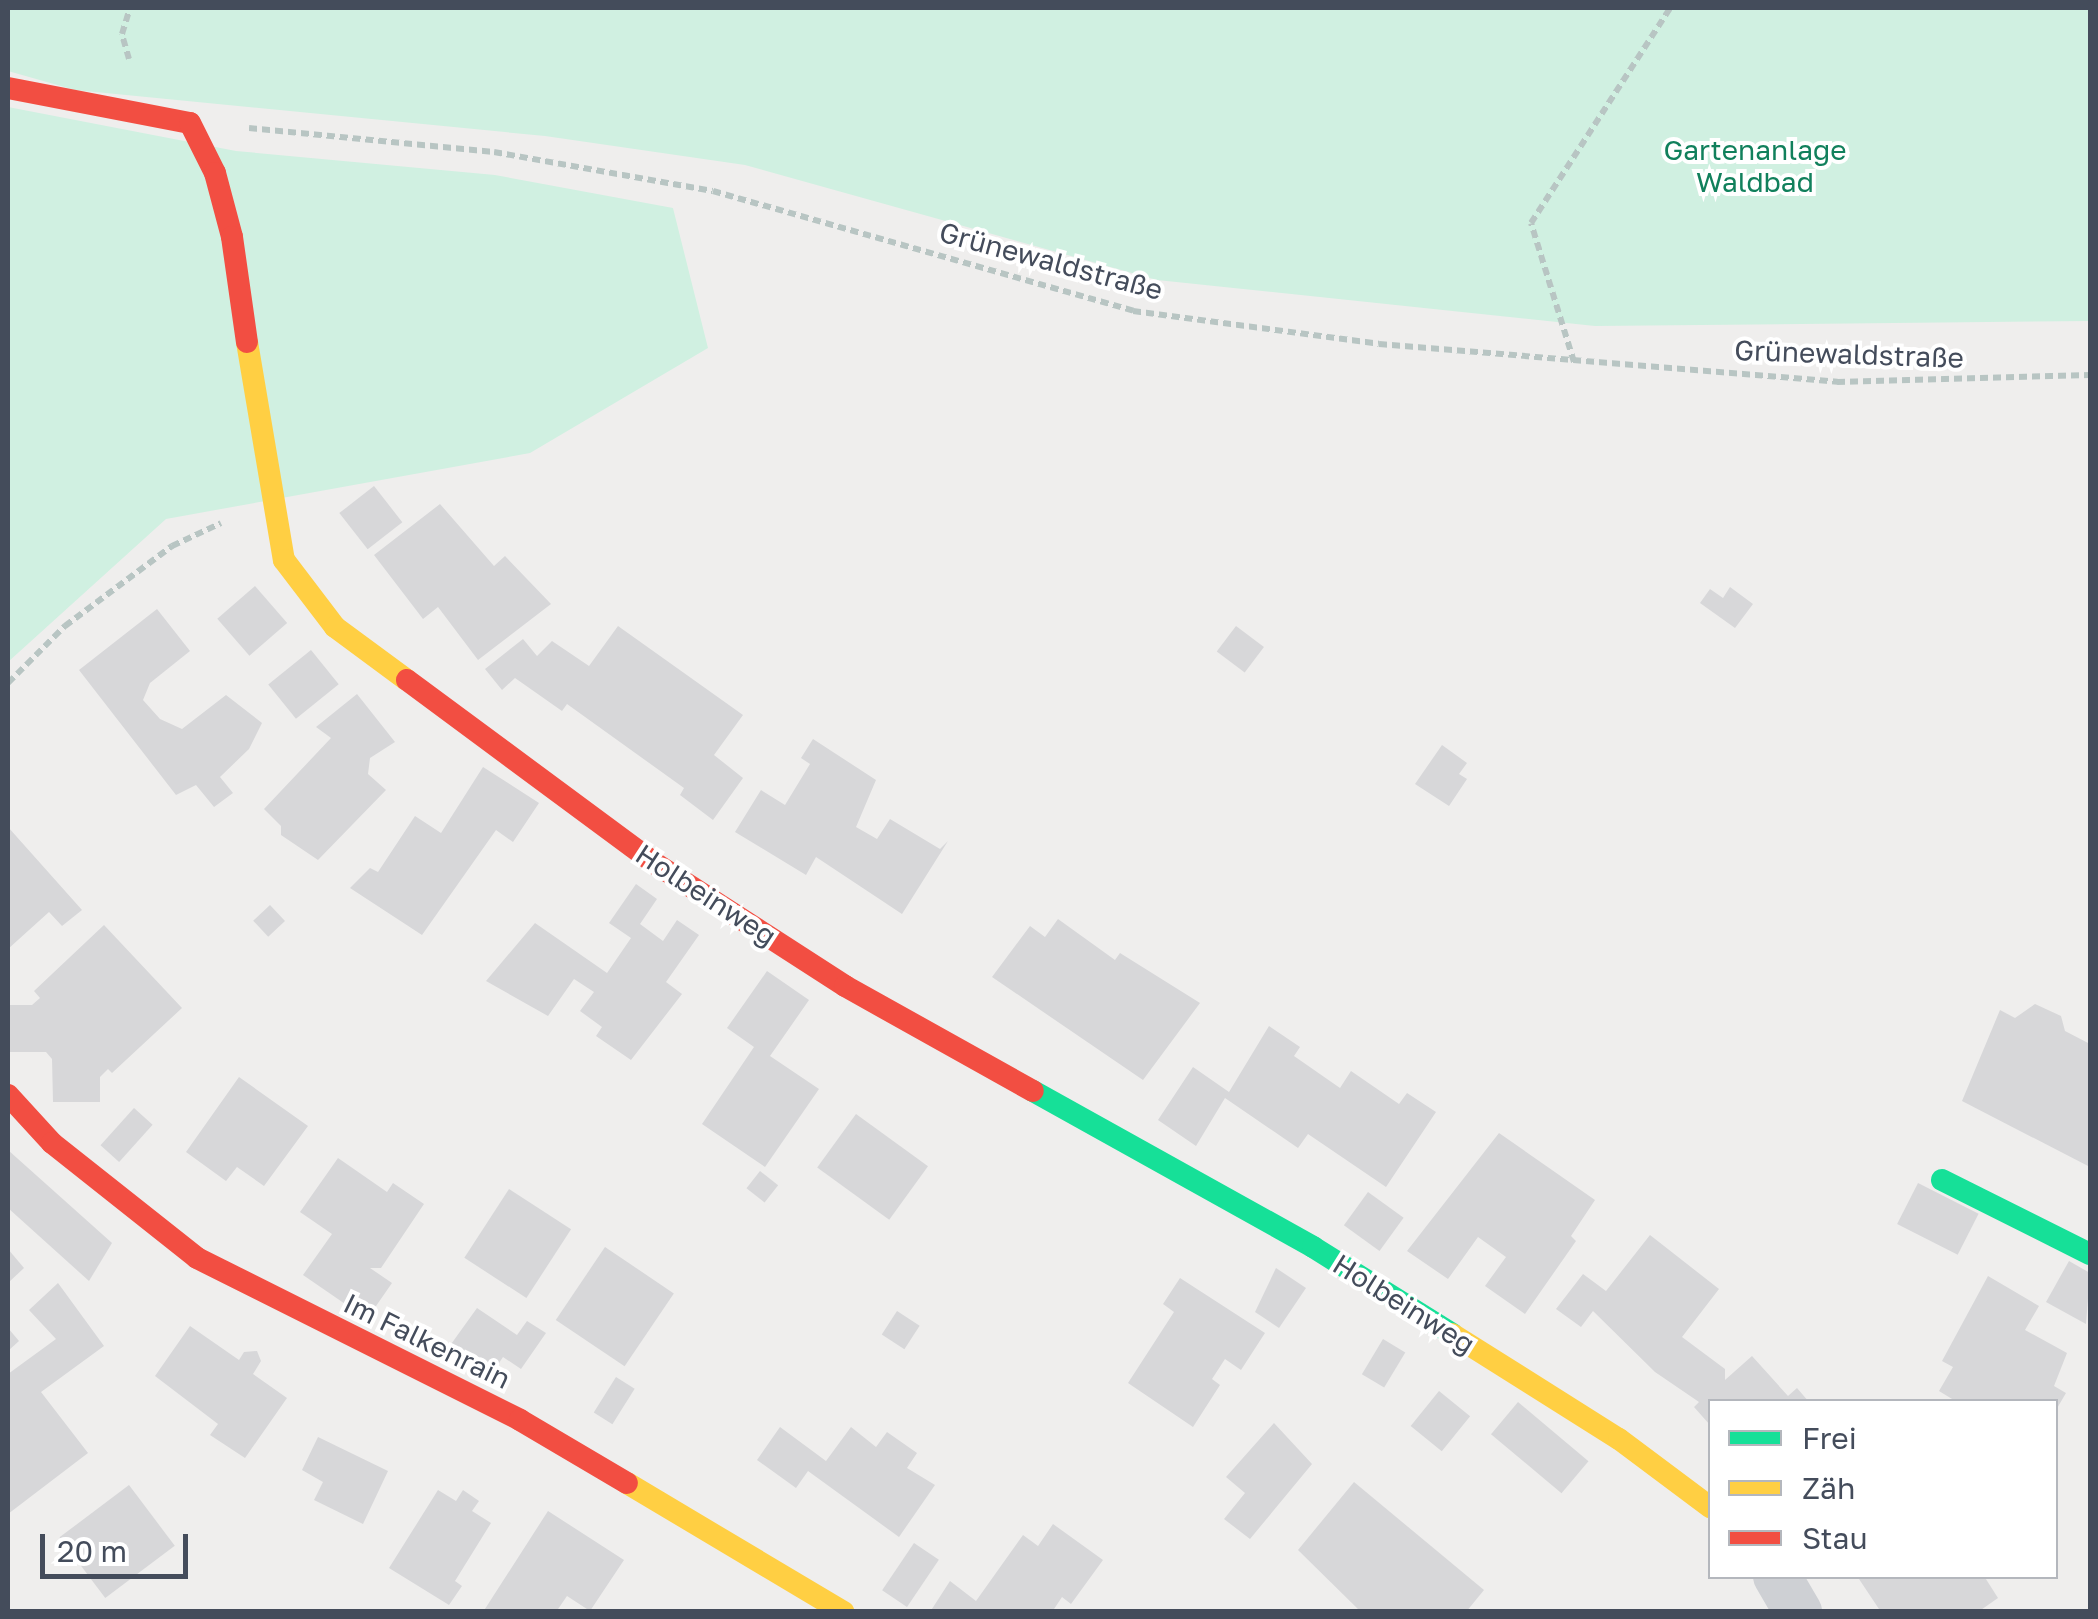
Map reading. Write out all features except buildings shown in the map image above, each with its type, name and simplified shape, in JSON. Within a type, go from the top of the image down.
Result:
[{"type":"street","points":[[8,88],[190,123]]},
{"type":"street","name":"Holbeinweg","points":[[190,123],[215,173],[232,237],[272,514],[284,560],[335,627],[656,864],[846,986],[1312,1247],[1619,1439],[1708,1506]]},
{"type":"street","name":"Im Falkenrain","points":[[8,1095],[52,1144],[197,1258],[520,1420],[843,1612]]},
{"type":"street","points":[[1942,1180],[2090,1254]]},
{"type":"street","points":[[1778,1579],[1798,1612]]},
{"type":"path","points":[[1574,362],[1531,223],[1670,8]]},
{"type":"path","name":"Grünewaldstraße","points":[[190,123],[494,152],[713,191],[1133,310],[1574,362],[1838,382],[2090,374]]},
{"type":"path","points":[[8,683],[66,626],[172,546],[204,526],[241,518]]},
{"type":"green space","name":"Gartenanlage Waldbad","points":[[8,8],[2090,8],[2090,321],[1595,326],[1157,280],[745,165],[545,136],[75,90],[8,71]]},
{"type":"green space","points":[[8,107],[236,151],[495,175],[673,208],[708,348],[530,453],[166,519],[8,662]]},
{"type":"traffic: fast","points":[[1033,1091],[1313,1247],[1452,1334]]},
{"type":"traffic: fast","points":[[1942,1180],[2090,1254]]},
{"type":"traffic: slow","points":[[247,342],[284,560],[335,627],[407,680]]},
{"type":"traffic: slow","points":[[1452,1334],[1619,1439],[1708,1506]]},
{"type":"traffic: slow","points":[[627,1483],[843,1612]]},
{"type":"traffic: jam","points":[[8,88],[190,123],[215,173],[232,237],[247,342]]},
{"type":"traffic: jam","points":[[407,680],[656,864],[845,986],[1033,1091]]},
{"type":"traffic: jam","points":[[8,1095],[52,1143],[197,1258],[520,1420],[627,1483]]}]
